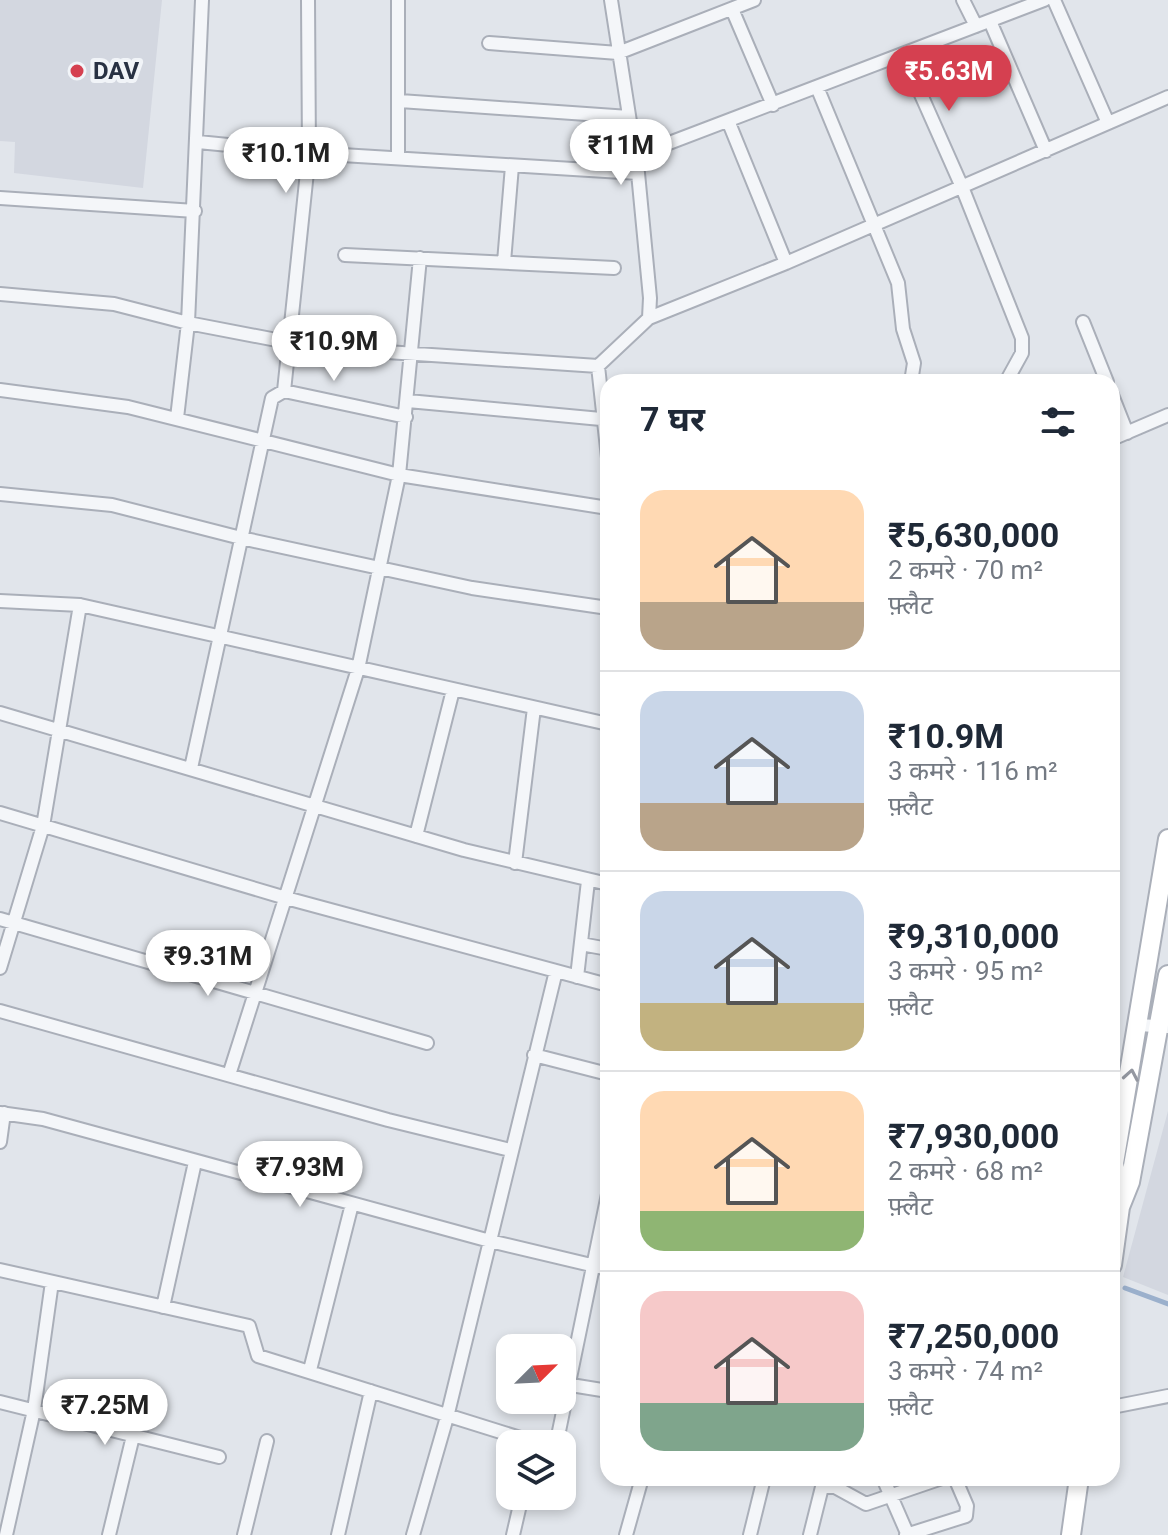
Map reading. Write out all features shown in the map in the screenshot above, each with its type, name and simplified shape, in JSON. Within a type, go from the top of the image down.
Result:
[{"type":"street","points":[[177,418],[188,323],[195,211],[202,0]]},
{"type":"street","points":[[284,391],[309,153],[308,0]]},
{"type":"street","points":[[398,0],[398,158]]},
{"type":"street","points":[[611,0],[638,173],[649,318]]},
{"type":"street","points":[[489,43],[618,53],[754,0]]},
{"type":"street","points":[[963,0],[976,26]]},
{"type":"street","points":[[635,156],[729,123],[1044,0]]},
{"type":"street","points":[[1054,0],[1108,123]]},
{"type":"street","points":[[732,9],[773,105]]},
{"type":"street","points":[[990,21],[1046,151]]},
{"type":"street","points":[[903,54],[962,187],[1022,338],[1022,353],[1010,374]]},
{"type":"street","points":[[817,87],[900,290],[903,329],[914,363],[912,374]]},
{"type":"street","points":[[342,349],[598,366],[649,318],[786,263],[1168,97]]},
{"type":"street","points":[[400,101],[629,117]]},
{"type":"street","points":[[729,123],[786,263]]},
{"type":"street","points":[[198,142],[309,153],[638,173]]},
{"type":"street","points":[[504,262],[512,166]]},
{"type":"street","points":[[0,198],[195,211]]},
{"type":"street","points":[[345,255],[614,268]]},
{"type":"street","points":[[229,1075],[258,994],[313,806],[358,669],[399,475],[420,258]]},
{"type":"street","points":[[0,294],[114,304],[188,323],[287,342]]},
{"type":"street","points":[[1083,322],[1104,374]]},
{"type":"street","points":[[598,366],[600,401]]},
{"type":"street","points":[[0,390],[92,401],[177,418],[399,475],[600,507]]},
{"type":"street","points":[[191,768],[272,398],[284,391],[406,417]]},
{"type":"street","points":[[408,401],[600,419]]},
{"type":"street","points":[[1120,415],[1127,433]]},
{"type":"street","points":[[1120,436],[1168,415]]},
{"type":"street","points":[[0,494],[112,505],[241,538],[472,588],[600,607]]},
{"type":"street","points":[[0,601],[80,605],[600,722]]},
{"type":"street","points":[[0,968],[43,826],[80,605]]},
{"type":"street","points":[[416,836],[453,690]]},
{"type":"street","points":[[515,863],[534,708]]},
{"type":"street","points":[[0,713],[416,836],[600,883]]},
{"type":"street","points":[[0,813],[286,898],[600,983]]},
{"type":"street","points":[[1120,1131],[1140,1025],[1168,839]]},
{"type":"street","points":[[577,977],[588,881]]},
{"type":"street","points":[[0,919],[427,1043]]},
{"type":"street","points":[[581,944],[600,948]]},
{"type":"street","points":[[413,1535],[447,1417],[556,971]]},
{"type":"street","points":[[1120,1207],[1130,1182],[1164,1027],[1168,975]]},
{"type":"street","points":[[0,1011],[510,1150]]},
{"type":"street","points":[[1140,1025],[1164,1027]]},
{"type":"street","points":[[534,1055],[600,1072]]},
{"type":"street","points":[[0,1142],[2,1113],[43,1119],[490,1241],[600,1268]]},
{"type":"street","points":[[163,1307],[195,1162]]},
{"type":"street","points":[[310,1370],[352,1204]]},
{"type":"street","points":[[0,1270],[249,1326],[258,1356],[496,1431]]},
{"type":"street","points":[[576,1366],[600,1276]]},
{"type":"street","points":[[6,1535],[34,1410],[52,1282]]},
{"type":"street","points":[[576,1386],[600,1390]]},
{"type":"street","points":[[338,1535],[371,1391]]},
{"type":"street","points":[[1120,1405],[1168,1396]]},
{"type":"street","points":[[0,1402],[219,1457]]},
{"type":"street","points":[[109,1535],[133,1436]]},
{"type":"street","points":[[244,1535],[267,1441]]},
{"type":"street","points":[[626,1535],[640,1486]]},
{"type":"street","points":[[750,1535],[762,1486]]},
{"type":"street","points":[[887,1486],[906,1534],[966,1516],[967,1506],[958,1486]]},
{"type":"street","points":[[810,1535],[822,1487],[835,1487],[866,1504],[920,1486]]},
{"type":"street","points":[[1071,1535],[1078,1486]]},
{"type":"street","points":[[513,1535],[519,1510]]},
{"type":"shaded area","name":"DAV","points":[[0,0],[162,0],[143,188],[14,173],[15,142],[0,141]]},
{"type":"shaded area","points":[[1168,1111],[1168,1295],[1123,1277]]},
{"type":"waterway","points":[[1125,1288],[1168,1304]]},
{"type":"place","name":"DAV","points":[[77,71]]}]
